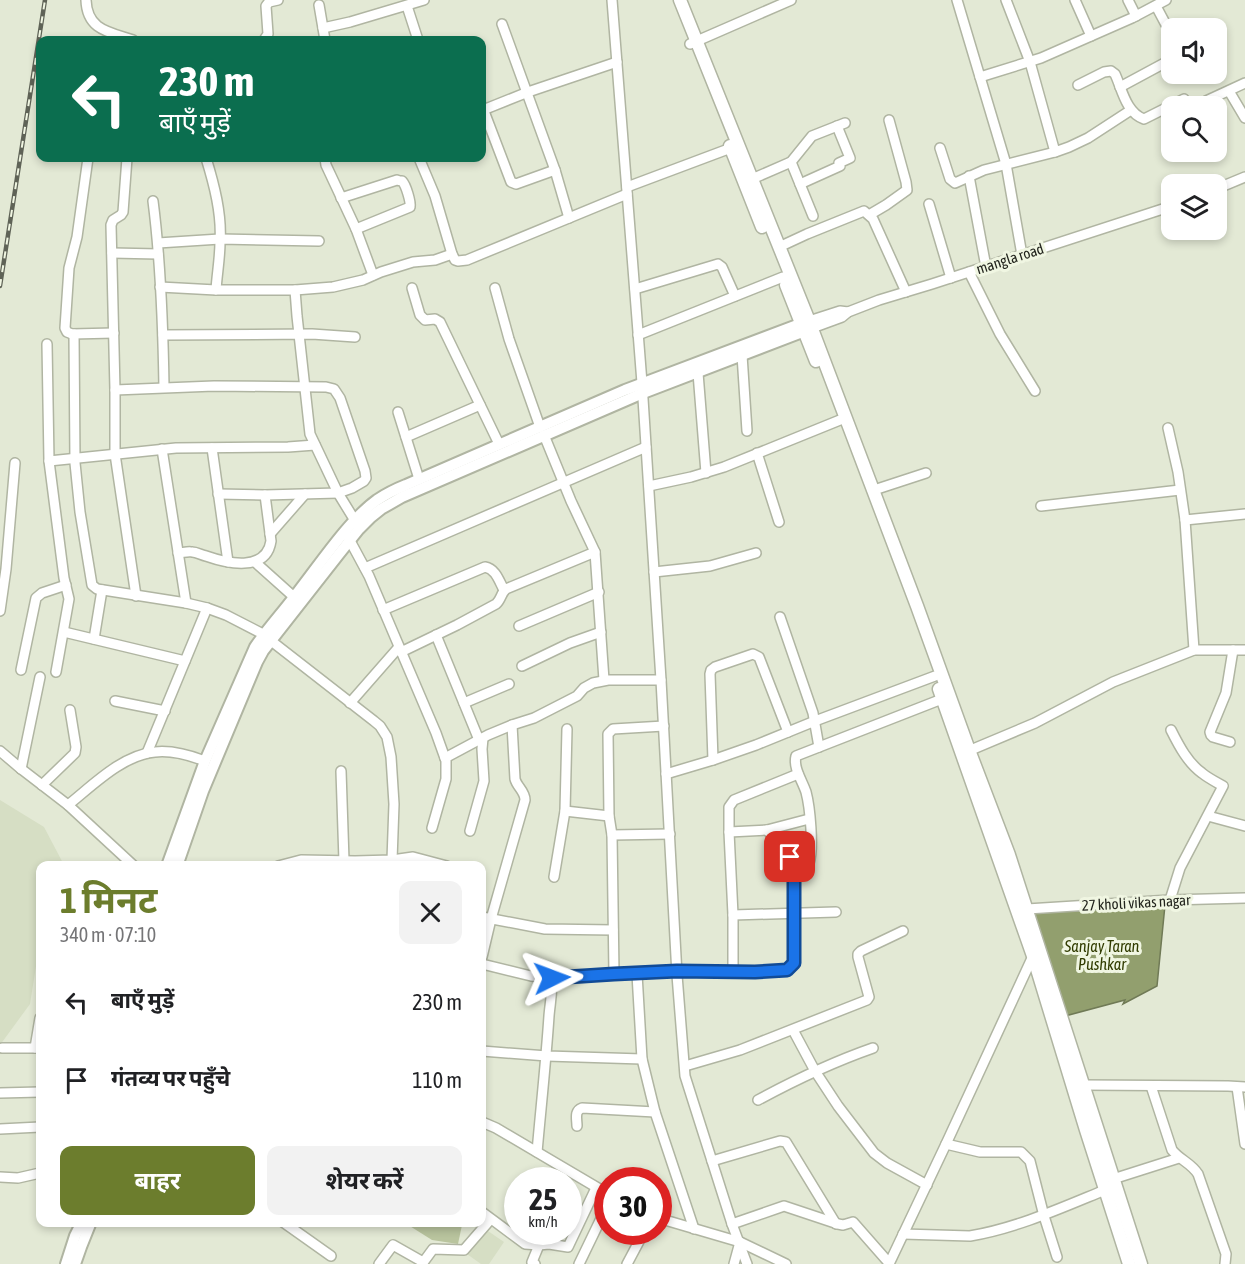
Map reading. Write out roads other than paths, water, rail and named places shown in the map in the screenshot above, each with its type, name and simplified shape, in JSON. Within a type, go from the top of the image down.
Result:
[{"type":"highway","points":[[672,0],[693,43],[747,176],[779,247],[840,420],[891,547],[965,752],[1033,956],[1130,1264]]},
{"type":"highway","points":[[680,0],[730,148],[747,176],[783,277],[807,326],[874,490],[942,699],[1009,855],[1141,1264]]},
{"type":"main road","points":[[642,388],[698,373],[807,326]]},
{"type":"main road","points":[[357,525],[390,504],[542,431],[642,388],[807,326]]},
{"type":"main road","points":[[169,861],[205,761],[249,659],[357,525],[365,510],[377,500],[419,479],[499,444],[542,431]]},
{"type":"main road","points":[[179,861],[207,780],[267,637],[294,597],[348,536]]},
{"type":"main road","points":[[66,1264],[80,1227]]},
{"type":"main road","points":[[75,1264],[89,1227]]},
{"type":"street","points":[[86,0],[88,16],[97,26],[121,36]]},
{"type":"street","points":[[268,36],[266,6],[269,2],[278,0]]},
{"type":"street","points":[[323,28],[424,0]]},
{"type":"street","points":[[612,0],[649,486],[677,971],[686,1076],[732,1224],[747,1264]]},
{"type":"street","points":[[693,43],[791,0]]},
{"type":"street","points":[[957,0],[1006,164],[1022,255]]},
{"type":"street","points":[[1006,0],[1030,62],[1055,152]]},
{"type":"street","points":[[1076,0],[1091,36]]},
{"type":"street","points":[[1128,0],[1136,16]]},
{"type":"street","points":[[980,77],[1030,62],[1136,16],[1166,0]]},
{"type":"street","points":[[319,5],[325,36]]},
{"type":"street","points":[[407,6],[417,36]]},
{"type":"street","points":[[1156,6],[1162,18]]},
{"type":"street","points":[[502,24],[555,170],[569,218]]},
{"type":"street","points":[[486,107],[617,62]]},
{"type":"street","points":[[1120,87],[1161,65]]},
{"type":"street","points":[[1078,85],[1109,70],[1115,74],[1131,110],[1139,117],[1146,118],[1161,110]]},
{"type":"street","points":[[1218,96],[1245,83]]},
{"type":"street","points":[[1229,91],[1245,118]]},
{"type":"street","points":[[940,148],[951,180],[957,182],[1006,164],[1055,152],[1082,141],[1131,110]]},
{"type":"street","points":[[486,118],[511,182],[516,184],[555,170]]},
{"type":"street","points":[[869,215],[907,190],[889,120]]},
{"type":"street","points":[[747,176],[791,162],[812,136],[841,125],[850,158],[839,163],[840,166],[800,184]]},
{"type":"street","points":[[421,162],[435,196],[452,254],[455,260],[462,261],[569,218],[627,190],[730,148]]},
{"type":"street","points":[[88,162],[77,237],[70,262],[65,328],[67,332],[74,334],[114,333]]},
{"type":"street","points":[[127,162],[123,212],[111,223],[115,454],[136,596]]},
{"type":"street","points":[[207,162],[218,208],[220,239],[216,290]]},
{"type":"street","points":[[326,162],[374,275]]},
{"type":"street","points":[[791,162],[813,216]]},
{"type":"street","points":[[969,176],[986,267]]},
{"type":"street","points":[[1227,184],[1245,177]]},
{"type":"street","points":[[341,198],[397,180],[404,184],[411,203],[410,207],[356,229]]},
{"type":"street","points":[[153,201],[164,334],[164,387]]},
{"type":"street","points":[[929,204],[951,278]]},
{"type":"street","name":"mangla road","points":[[807,326],[840,311],[848,312],[1161,210]]},
{"type":"street","points":[[779,247],[864,211],[873,219],[906,292]]},
{"type":"street","points":[[158,243],[220,239],[319,242]]},
{"type":"street","points":[[112,253],[158,254]]},
{"type":"street","points":[[160,287],[296,290],[344,285],[413,262],[435,260],[452,254]]},
{"type":"street","points":[[635,289],[718,264],[722,267],[735,296]]},
{"type":"street","points":[[969,272],[1000,334],[1035,391]]},
{"type":"street","points":[[638,335],[783,277]]},
{"type":"street","points":[[412,288],[421,317],[425,320],[435,319],[440,322],[499,444]]},
{"type":"street","points":[[495,288],[508,339],[542,431],[595,552],[604,680]]},
{"type":"street","points":[[296,290],[309,426],[315,445],[338,493],[357,525]]},
{"type":"street","points":[[74,334],[76,484],[91,582],[95,589],[186,603],[226,615],[267,637],[380,726],[387,737],[389,747],[394,804],[391,861]]},
{"type":"street","points":[[164,334],[299,334],[355,337]]},
{"type":"street","points":[[47,344],[49,461],[64,578],[69,594],[56,672]]},
{"type":"street","points":[[742,355],[747,431]]},
{"type":"street","points":[[698,373],[706,473]]},
{"type":"street","points":[[115,390],[213,386],[326,387],[334,389],[338,394],[365,471],[364,481],[338,493],[218,494]]},
{"type":"street","points":[[406,436],[480,405]]},
{"type":"street","points":[[398,412],[419,479]]},
{"type":"street","points":[[649,486],[724,467],[840,420]]},
{"type":"street","points":[[1168,428],[1178,472],[1185,520],[1194,651]]},
{"type":"street","points":[[49,461],[162,449],[315,445]]},
{"type":"street","points":[[365,567],[646,447]]},
{"type":"street","points":[[212,448],[228,562]]},
{"type":"street","points":[[162,449],[186,603]]},
{"type":"street","points":[[758,453],[779,522]]},
{"type":"street","points":[[0,611],[15,463]]},
{"type":"street","points":[[874,490],[926,473]]},
{"type":"street","points":[[1041,506],[1180,490]]},
{"type":"street","points":[[270,534],[305,494]]},
{"type":"street","points":[[178,553],[196,552],[228,562],[246,563],[255,562],[264,556],[271,541],[264,495]]},
{"type":"street","points":[[1185,520],[1245,514]]},
{"type":"street","points":[[348,536],[365,567],[445,758],[446,779],[432,828]]},
{"type":"street","points":[[350,703],[400,650],[436,635],[496,604],[504,590],[595,552]]},
{"type":"street","points":[[654,572],[710,566],[756,553]]},
{"type":"street","points":[[255,562],[294,597]]},
{"type":"street","points":[[383,610],[485,567],[494,571],[504,590]]},
{"type":"street","points":[[21,670],[36,598],[42,593],[66,585]]},
{"type":"street","points":[[94,639],[102,590]]},
{"type":"street","points":[[519,626],[598,592]]},
{"type":"street","points":[[147,753],[207,608]]},
{"type":"street","points":[[780,617],[815,721],[819,747]]},
{"type":"street","points":[[64,632],[185,661]]},
{"type":"street","points":[[522,666],[570,643],[601,632]]},
{"type":"street","points":[[436,635],[481,739],[484,781],[470,831]]},
{"type":"street","points":[[1230,742],[1211,735],[1210,732],[1226,693],[1233,650]]},
{"type":"street","points":[[965,752],[1035,723],[1113,682],[1194,651],[1245,650]]},
{"type":"street","points":[[713,760],[710,674],[715,667],[753,654],[759,657],[788,732]]},
{"type":"street","points":[[666,774],[756,745],[935,676]]},
{"type":"street","points":[[21,769],[40,677]]},
{"type":"street","points":[[445,758],[512,725],[534,718],[577,696],[588,685],[604,680],[661,680]]},
{"type":"street","points":[[464,703],[509,684]]},
{"type":"street","points":[[794,866],[807,864],[812,851],[807,797],[798,774],[796,756],[942,699]]},
{"type":"street","points":[[115,701],[165,711]]},
{"type":"street","points":[[42,785],[75,753],[70,710]]},
{"type":"street","points":[[512,725],[515,779],[525,800],[486,918],[545,929],[613,930]]},
{"type":"street","points":[[614,974],[609,732],[615,729],[664,726]]},
{"type":"street","points":[[554,877],[565,811],[567,729]]},
{"type":"street","points":[[1170,900],[1180,868],[1223,786],[1201,773],[1179,746],[1171,730]]},
{"type":"street","points":[[0,751],[68,805],[129,861]]},
{"type":"street","points":[[68,805],[114,768],[147,753],[161,751],[176,753],[205,761]]},
{"type":"street","points":[[297,861],[344,861],[341,771]]},
{"type":"street","points":[[733,971],[729,807],[733,801],[798,774]]},
{"type":"street","points":[[565,811],[609,816]]},
{"type":"street","points":[[1208,816],[1245,826]]},
{"type":"street","points":[[729,832],[767,830],[809,819]]},
{"type":"street","points":[[486,965],[531,976],[552,978],[677,971],[755,972],[790,969],[794,963],[794,866],[787,853],[767,830]]},
{"type":"street","points":[[612,835],[669,834]]},
{"type":"street","points":[[398,861],[413,857],[431,861]]},
{"type":"street","name":"27 kholi vikas nagar","points":[[1027,909],[1245,898]]},
{"type":"street","points":[[732,915],[836,912]]},
{"type":"street","points":[[685,1066],[740,1050],[867,1000],[869,996],[858,954],[903,931]]},
{"type":"street","points":[[732,1224],[784,1206],[836,1224],[854,1222],[889,1264],[1033,956]]},
{"type":"street","points":[[637,974],[642,1059],[655,1112],[694,1229]]},
{"type":"street","points":[[537,1152],[552,978]]},
{"type":"street","points":[[793,1030],[815,1071],[838,1106],[874,1153],[887,1163],[927,1185]]},
{"type":"street","points":[[2,1048],[36,1048]]},
{"type":"street","points":[[758,1100],[815,1071],[873,1048]]},
{"type":"street","points":[[486,1052],[642,1059]]},
{"type":"street","points":[[1083,1085],[1241,1087],[1245,1144]]},
{"type":"street","points":[[1150,1086],[1172,1150],[1179,1158],[1194,1167],[1198,1174],[1226,1254],[1225,1264]]},
{"type":"street","points":[[0,1093],[36,1092]]},
{"type":"street","points":[[577,1126],[576,1113],[582,1108],[655,1112]]},
{"type":"street","points":[[486,1124],[594,1187]]},
{"type":"street","points":[[0,1129],[36,1127]]},
{"type":"street","points":[[712,1161],[780,1141],[786,1142],[836,1224]]},
{"type":"street","points":[[946,1144],[980,1152],[1021,1152],[1030,1161],[1057,1257]]},
{"type":"street","points":[[1113,1179],[1179,1158]]},
{"type":"street","points":[[0,1177],[18,1178],[36,1174]]},
{"type":"street","points":[[903,1234],[970,1236],[1008,1228],[1044,1216],[1105,1190]]},
{"type":"street","points":[[582,1218],[594,1192]]},
{"type":"street","points":[[486,1216],[504,1230]]},
{"type":"street","points":[[486,1225],[490,1220]]},
{"type":"street","points":[[672,1222],[740,1242],[786,1264]]},
{"type":"street","points":[[290,1227],[332,1256]]},
{"type":"street","points":[[379,1264],[393,1245],[423,1263],[433,1249],[464,1250],[484,1227]]},
{"type":"street","points":[[579,1264],[594,1233]]},
{"type":"street","points":[[734,1264],[740,1242]]},
{"type":"street","points":[[533,1264],[539,1245]]},
{"type":"street","points":[[555,1245],[568,1247],[569,1245]]},
{"type":"street","points":[[627,1264],[637,1245]]},
{"type":"water","name":"Sanjay Taran Pushkar","points":[[1165,905],[1157,986],[1123,1004],[1125,1000],[1065,1016],[1032,908]]},
{"type":"railway","points":[[39,36],[45,0]]},
{"type":"railway","points":[[0,286],[36,57]]}]
